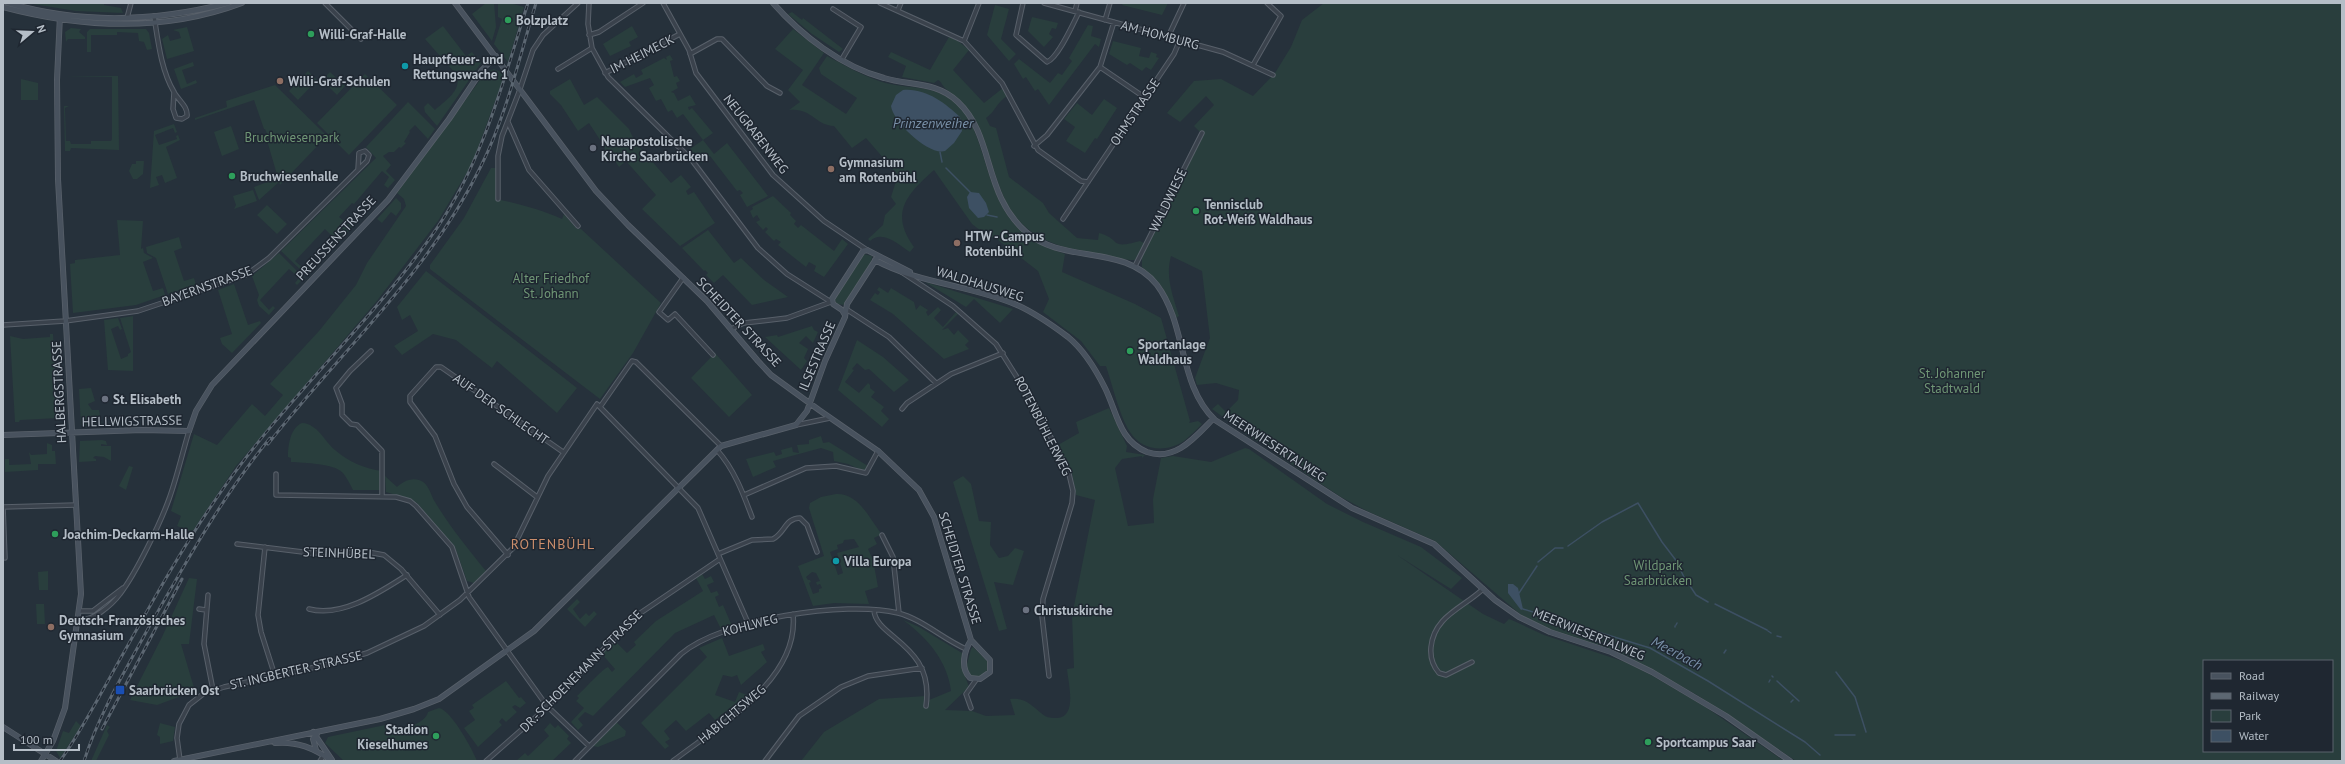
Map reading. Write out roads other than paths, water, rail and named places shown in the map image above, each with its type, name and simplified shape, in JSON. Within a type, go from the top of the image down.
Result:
[{"type":"main road","points":[[8,3],[60,18],[126,18],[154,16],[228,3]]},
{"type":"main road","points":[[3,7],[106,25],[155,22],[208,13],[242,3]]},
{"type":"main road","name":"SCHEIDTER STRASSE","points":[[455,3],[521,88],[596,191],[683,278],[767,370],[878,452],[915,485],[929,506],[971,640],[987,657],[991,664],[987,675],[976,680],[970,678],[965,670],[966,649],[971,640]]},
{"type":"main road","name":"MEERWIESERTALWEG","points":[[773,3],[795,25],[842,59],[885,78],[924,84],[938,89],[958,101],[976,127],[996,191],[1005,209],[1034,238],[1065,252],[1114,259],[1135,266],[1152,280],[1164,296],[1194,388],[1204,408],[1213,419],[1339,500],[1434,544],[1483,589],[1511,612],[1538,627],[1611,652],[1652,672],[1726,716],[1790,761]]},
{"type":"main road","name":"HALBERGSTRASSE","points":[[41,761],[59,728],[65,708],[81,594],[65,321],[57,134],[60,18]]},
{"type":"main road","name":"PREUSSENSTRASSE","points":[[188,431],[196,411],[212,385],[388,200],[449,119],[482,70],[496,56]]},
{"type":"main road","points":[[876,258],[844,309],[831,302],[861,254],[867,250],[876,258],[900,271],[921,277]]},
{"type":"main road","points":[[876,258],[921,277]]},
{"type":"main road","name":"WALDHAUSWEG","points":[[921,277],[1016,305],[1069,338],[1085,356],[1098,375],[1126,437],[1139,448],[1153,453],[1175,451],[1189,443],[1213,419]]},
{"type":"main road","name":"ILSESTRASSE","points":[[796,425],[807,411],[825,361],[845,317],[844,309]]},
{"type":"main road","points":[[177,760],[192,759],[326,729],[380,719],[426,704],[455,689],[508,651],[551,615],[679,486],[721,446],[796,425]]},
{"type":"main road","name":"HELLWIGSTRASSE","points":[[3,436],[155,430],[188,431]]},
{"type":"main road","points":[[3,727],[46,753],[56,761]]},
{"type":"main road","points":[[321,742],[326,729]]},
{"type":"main road","points":[[316,732],[332,761]]},
{"type":"main road","points":[[316,732],[313,739],[316,750]]},
{"type":"main road","points":[[268,742],[293,742],[316,750],[324,754],[332,761]]},
{"type":"street","points":[[126,18],[131,3]]},
{"type":"street","points":[[325,3],[361,39]]},
{"type":"street","points":[[498,199],[498,156],[502,136],[536,44],[578,3]]},
{"type":"street","points":[[589,3],[589,35],[592,48],[605,73],[691,159],[758,248],[787,274],[831,302]]},
{"type":"street","points":[[589,35],[598,32],[643,3]]},
{"type":"street","name":"NEUGRABENWEG","points":[[663,3],[690,54],[696,73],[773,175],[824,221],[867,250]]},
{"type":"street","points":[[880,3],[964,41],[1002,83],[1034,146],[1044,156],[1081,181],[1088,182]]},
{"type":"street","points":[[898,10],[902,3]]},
{"type":"street","points":[[964,41],[979,3]]},
{"type":"street","points":[[1023,3],[1016,34],[1047,62],[1051,60],[1062,43],[1077,12],[1077,3]]},
{"type":"street","name":"AM HOMBURG","points":[[1044,3],[1223,52],[1273,75]]},
{"type":"street","points":[[1105,20],[1110,3]]},
{"type":"street","points":[[1168,37],[1184,3]]},
{"type":"street","points":[[1253,65],[1281,16],[1267,3]]},
{"type":"street","points":[[833,8],[861,27],[842,59]]},
{"type":"street","points":[[154,16],[161,54],[174,92],[187,111],[187,116],[182,119],[179,119],[174,115],[174,92]]},
{"type":"street","points":[[1034,146],[1047,135],[1100,67],[1114,22]]},
{"type":"street","name":"IM HEIMECK","points":[[605,73],[680,34]]},
{"type":"street","points":[[690,54],[716,40],[722,39],[767,86],[780,93]]},
{"type":"street","name":"OHMSTRASSE","points":[[1063,219],[1174,54],[1180,40]]},
{"type":"street","points":[[558,69],[592,48]]},
{"type":"street","points":[[1100,67],[1144,97]]},
{"type":"street","points":[[508,122],[529,170],[578,226]]},
{"type":"street","name":"WALDWIESE","points":[[1135,266],[1202,133]]},
{"type":"street","name":"BAYERNSTRASSE","points":[[3,324],[65,321],[143,310],[250,273],[269,258],[358,169],[369,158],[365,152],[359,153],[358,169]]},
{"type":"street","name":"ROTENBÜHLERWEG","points":[[900,271],[903,275],[922,284],[975,324],[1003,353],[1037,409],[1072,484],[1073,496],[1070,512],[1043,599],[1042,616],[1049,676]]},
{"type":"street","points":[[921,277],[922,284]]},
{"type":"street","points":[[683,278],[659,312],[668,320],[675,314],[713,355]]},
{"type":"street","points":[[731,329],[740,324],[791,316],[831,302]]},
{"type":"street","points":[[844,309],[889,337],[936,383]]},
{"type":"street","points":[[371,351],[350,371],[336,388],[342,404],[342,415],[351,424],[357,425],[382,451],[382,496]]},
{"type":"street","points":[[902,410],[907,403],[936,383],[958,371],[1003,353]]},
{"type":"street","points":[[721,446],[636,362],[632,361],[600,407],[679,486],[698,508],[749,624]]},
{"type":"street","name":"AUF DER SCHLECHT","points":[[508,555],[467,506],[457,490],[435,436],[409,399],[439,366],[563,452]]},
{"type":"street","name":"ST. INGBERTER STRASSE","points":[[177,760],[178,727],[184,713],[192,702],[212,690],[367,653],[416,630],[440,615],[508,555],[521,535],[537,497],[563,452],[597,404],[600,407]]},
{"type":"street","points":[[796,425],[830,418]]},
{"type":"street","points":[[78,620],[85,620],[98,614],[120,595],[169,500],[188,431]]},
{"type":"street","points":[[716,450],[728,463],[744,496],[752,517]]},
{"type":"street","points":[[744,496],[806,468],[836,466],[866,474],[878,452]]},
{"type":"street","points":[[494,464],[537,497]]},
{"type":"street","points":[[276,474],[276,495],[382,496],[410,501],[452,547],[469,597],[547,706],[589,746]]},
{"type":"street","points":[[5,558],[3,507],[76,505]]},
{"type":"street","points":[[718,554],[752,540],[773,539],[791,519],[795,518],[800,518],[807,525],[816,552]]},
{"type":"street","points":[[882,535],[893,557],[898,613]]},
{"type":"street","name":"STEINHÜBEL","points":[[236,544],[319,553],[376,553],[389,558],[407,575],[440,615]]},
{"type":"street","points":[[265,547],[258,615],[275,676]]},
{"type":"street","name":"DR.-SCHOENEMANN-STRASSE","points":[[486,761],[547,706],[636,616],[720,559]]},
{"type":"street","points":[[309,609],[319,611],[340,608],[375,594],[407,575]]},
{"type":"street","points":[[78,612],[93,611],[125,586]]},
{"type":"street","points":[[1472,662],[1443,675],[1436,670],[1432,661],[1432,644],[1434,634],[1440,623],[1483,589]]},
{"type":"street","points":[[208,595],[204,644],[212,690]]},
{"type":"street","name":"KOHLWEG","points":[[575,761],[687,648],[708,637],[749,624],[793,614],[835,608],[874,610],[898,613],[966,649]]},
{"type":"street","points":[[198,609],[206,610]]},
{"type":"street","points":[[874,610],[878,621],[915,656],[922,668],[927,688],[926,706]]},
{"type":"street","name":"HABICHTSWEG","points":[[673,761],[757,695],[771,680],[785,658],[792,641],[793,614]]},
{"type":"street","points":[[765,761],[799,716],[841,687],[868,676],[922,668]]},
{"type":"street","points":[[971,708],[966,694],[976,680]]},
{"type":"street","points":[[320,761],[324,754]]},
{"type":"water","name":"Prinzenweiher","points":[[903,90],[920,91],[927,94],[941,102],[960,117],[962,131],[954,143],[945,151],[938,151],[921,143],[905,129],[893,113],[891,106],[896,95]]},
{"type":"water","points":[[970,192],[979,193],[986,203],[989,212],[984,217],[978,218],[969,208],[967,197]]},
{"type":"water","points":[[1508,584],[1513,584],[1518,588],[1523,609],[1521,610],[1508,593]]},
{"type":"waterway","points":[[940,152],[942,162]]},
{"type":"waterway","points":[[946,168],[971,193]]},
{"type":"waterway","points":[[987,215],[997,217]]},
{"type":"waterway","points":[[1568,546],[1602,522],[1638,503],[1662,542],[1678,563]]},
{"type":"waterway","points":[[1538,562],[1555,548],[1563,548]]},
{"type":"waterway","points":[[1519,593],[1537,566]]},
{"type":"waterway","points":[[1680,569],[1685,579]]},
{"type":"waterway","points":[[1688,583],[1696,595],[1708,602]]},
{"type":"waterway","points":[[1715,604],[1767,630]]},
{"type":"waterway","name":"Meerbach","points":[[1523,609],[1650,648],[1708,681],[1805,742],[1820,755]]},
{"type":"waterway","points":[[1777,636],[1781,637]]},
{"type":"waterway","points":[[1836,672],[1855,697],[1866,732]]},
{"type":"waterway","points":[[1777,681],[1799,701]]},
{"type":"waterway","points":[[1835,735],[1855,735]]},
{"type":"railway","points":[[60,761],[88,717],[180,554],[225,486],[276,420],[386,294],[437,228],[468,175],[480,147],[501,90],[528,3]]},
{"type":"railway","points":[[268,444],[410,277],[436,242],[460,205],[481,166],[498,126],[512,86],[536,3]]},
{"type":"railway","points":[[84,761],[97,726],[113,693],[177,578],[220,507],[270,438]]},
{"type":"railway","points":[[102,729],[182,579]]},
{"type":"place","name":"Bolzplatz","points":[[508,20]]},
{"type":"place","name":"Willi-Graf-Halle","points":[[311,34]]},
{"type":"place","name":"Hauptfeuer- und Rettungswache 1","points":[[405,66]]},
{"type":"place","name":"Willi-Graf-Schulen","points":[[280,81]]},
{"type":"place","name":"Neuapostolische Kirche Saarbrücken","points":[[593,148]]},
{"type":"place","name":"Gymnasium am Rotenbühl","points":[[831,169]]},
{"type":"place","name":"Bruchwiesenhalle","points":[[232,176]]},
{"type":"place","name":"Tennisclub Rot-Weiß Waldhaus","points":[[1196,211]]},
{"type":"place","name":"HTW - Campus Rotenbühl","points":[[957,243]]},
{"type":"place","name":"Sportanlage Waldhaus","points":[[1130,351]]},
{"type":"place","name":"St. Elisabeth","points":[[105,399]]},
{"type":"place","name":"Joachim-Deckarm-Halle","points":[[55,534]]},
{"type":"place","name":"Villa Europa","points":[[836,561]]},
{"type":"place","name":"Christuskirche","points":[[1026,610]]},
{"type":"place","name":"Deutsch-Französisches Gymnasium","points":[[51,627]]},
{"type":"place","name":"Saarbrücken Ost","points":[[120,690]]},
{"type":"place","name":"Stadion Kieselhumes","points":[[436,736]]},
{"type":"place","name":"Sportcampus Saar","points":[[1648,742]]},
{"type":"district","name":"ROTENBÜHL","points":[[553,544]]},
{"type":"park label","name":"Bruchwiesenpark","points":[[292,137]]},
{"type":"park label","name":"Alter Friedhof St. Johann","points":[[551,286]]},
{"type":"park label","name":"St. Johanner Stadtwald","points":[[1952,380]]},
{"type":"park label","name":"Wildpark Saarbrücken","points":[[1658,572]]}]
